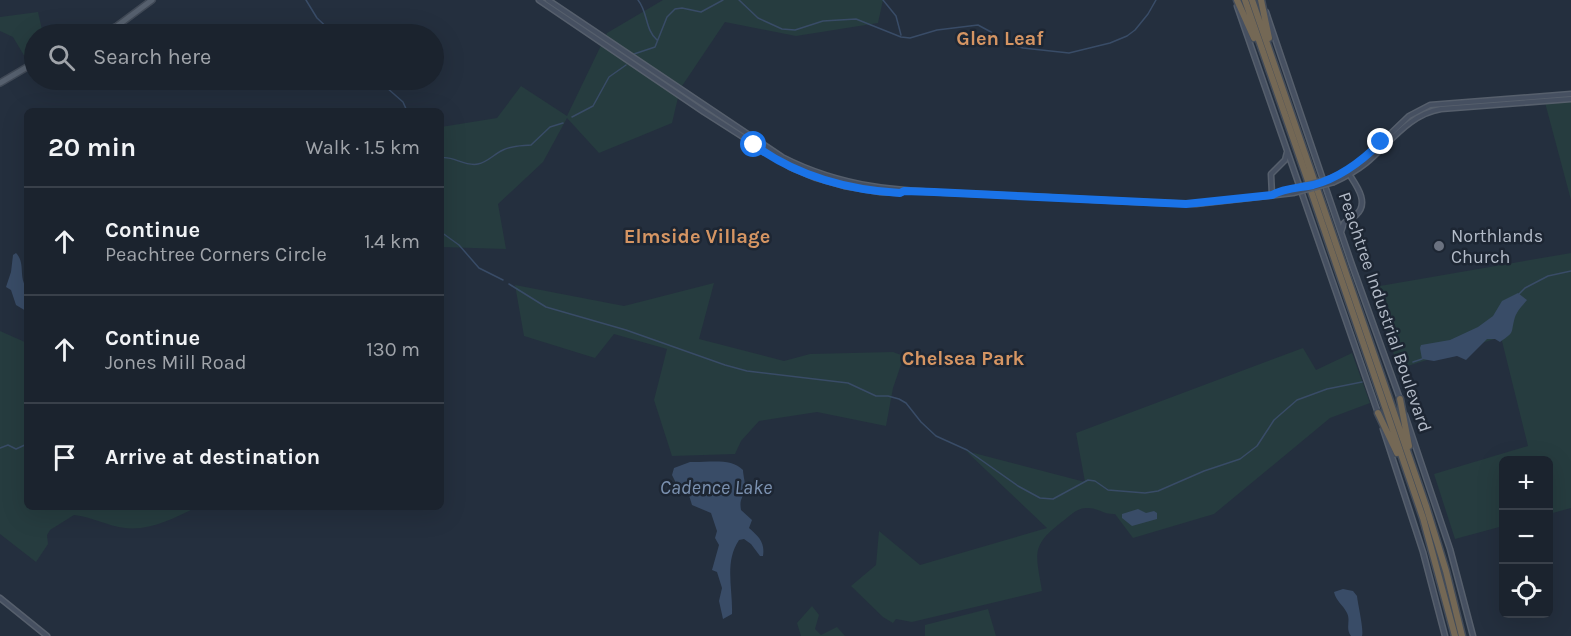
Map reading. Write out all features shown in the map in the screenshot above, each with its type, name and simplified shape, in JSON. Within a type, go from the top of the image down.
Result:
[{"type":"highway","points":[[1236,0],[1271,76]]},
{"type":"highway","name":"Peachtree Industrial Boulevard","points":[[1245,0],[1411,461],[1439,548],[1462,636]]},
{"type":"highway","name":"Peachtree Industrial Boulevard","points":[[1252,0],[1432,548],[1455,636]]},
{"type":"highway","points":[[1261,0],[1274,63]]},
{"type":"highway","points":[[1400,399],[1411,461]]},
{"type":"highway","points":[[1378,413],[1407,472]]},
{"type":"main road","points":[[120,24],[152,0]]},
{"type":"main road","points":[[0,84],[24,69]]},
{"type":"street","points":[[539,0],[704,112],[790,167],[850,188],[900,193],[904,191]]},
{"type":"street","points":[[548,0],[782,157],[829,177],[862,185],[904,191],[1186,204],[1272,195],[1334,179],[1357,170],[1408,124],[1424,113],[1441,109],[1571,99]]},
{"type":"street","points":[[1236,0],[1378,413],[1423,552],[1445,636]]},
{"type":"street","name":"Peachtree Industrial Boulevard","points":[[1261,0],[1400,399],[1450,549],[1473,636]]},
{"type":"street","points":[[1342,178],[1404,119],[1418,110],[1436,104],[1571,94]]},
{"type":"street","points":[[1404,119],[1408,124]]},
{"type":"street","points":[[1272,195],[1271,174],[1286,157],[1287,148]]},
{"type":"street","points":[[1334,179],[1371,152]]},
{"type":"street","points":[[1281,164],[1293,166]]},
{"type":"street","points":[[1354,182],[1357,170]]},
{"type":"street","points":[[1341,232],[1344,223],[1357,214],[1362,205],[1361,196],[1348,173]]},
{"type":"street","points":[[1334,179],[1342,178],[1354,182]]},
{"type":"street","points":[[1260,196],[1270,184]]},
{"type":"street","points":[[1335,215],[1349,219]]},
{"type":"street","points":[[0,598],[47,636]]},
{"type":"green space","points":[[663,0],[883,0],[878,23],[796,36],[725,22],[680,89],[672,123],[599,153],[567,118],[543,162],[498,204],[506,249],[444,247],[444,127],[497,118],[521,86],[567,116],[607,33]]},
{"type":"green space","points":[[38,12],[41,24],[24,24],[24,55],[13,37],[0,31],[0,17]]},
{"type":"green space","points":[[1571,91],[1571,200],[1543,95]]},
{"type":"green space","points":[[1571,253],[1571,508],[1553,513],[1553,456],[1499,456],[1499,527],[1455,539],[1434,474],[1528,446],[1501,337],[1398,369],[1374,287]]},
{"type":"green space","points":[[714,283],[699,339],[784,361],[810,354],[893,352],[904,356],[893,388],[886,426],[817,412],[759,421],[741,441],[735,454],[672,456],[654,400],[667,349],[614,334],[595,358],[524,336],[515,285],[624,306]]},
{"type":"green space","points":[[0,331],[24,342],[24,510],[191,510],[162,523],[144,528],[119,527],[74,515],[50,530],[47,535],[48,544],[36,562],[0,534]]},
{"type":"green space","points":[[1303,348],[1316,370],[1352,353],[1370,403],[1330,418],[1214,514],[1133,538],[1115,514],[1092,508],[1081,509],[1052,530],[1040,544],[1037,559],[1042,591],[912,622],[896,619],[893,623],[883,617],[851,586],[876,565],[879,531],[920,565],[1047,528],[966,451],[1085,482],[1076,433]]},
{"type":"green space","points":[[812,606],[819,615],[815,629],[821,635],[837,627],[845,636],[801,636],[797,623]]},
{"type":"green space","points":[[988,609],[996,636],[925,636],[925,625]]},
{"type":"water","points":[[16,253],[21,261],[24,310],[16,305],[11,290],[6,287],[13,255]]},
{"type":"water","points":[[1518,293],[1527,300],[1516,315],[1512,332],[1500,342],[1487,339],[1466,360],[1457,356],[1434,361],[1422,359],[1421,345],[1450,340],[1478,327],[1493,316],[1502,301]]},
{"type":"water","name":"Cadence Lake","points":[[690,462],[732,463],[743,470],[745,488],[741,510],[752,520],[749,528],[758,537],[763,547],[763,556],[760,556],[744,539],[739,540],[734,548],[730,566],[732,614],[723,619],[719,601],[722,588],[717,572],[712,570],[719,545],[715,538],[717,531],[711,513],[692,505],[688,492],[677,485],[672,475],[674,468]]},
{"type":"water","points":[[1138,509],[1146,513],[1154,511],[1157,513],[1157,519],[1132,526],[1122,518],[1122,514]]},
{"type":"water","points":[[1343,589],[1353,591],[1357,596],[1362,636],[1351,636],[1349,633],[1347,613],[1334,592]]},
{"type":"waterway","points":[[306,0],[323,24]]},
{"type":"waterway","points":[[638,0],[644,10],[650,31],[657,40]]},
{"type":"waterway","points":[[634,54],[655,47],[667,17],[675,9],[701,12],[723,0]]},
{"type":"waterway","points":[[739,0],[758,18],[782,29],[795,30],[823,21],[856,19],[901,37],[910,38],[937,30],[978,25],[991,32],[997,41]]},
{"type":"waterway","points":[[883,0],[896,16],[901,35]]},
{"type":"waterway","points":[[1005,43],[1023,48],[1069,53],[1110,43],[1135,30],[1156,0]]},
{"type":"waterway","points":[[572,117],[593,106],[609,77],[626,65]]},
{"type":"waterway","points":[[389,90],[403,102],[406,108]]},
{"type":"waterway","points":[[444,158],[468,164],[482,163],[507,148],[531,145],[550,127],[563,123]]},
{"type":"waterway","points":[[444,234],[459,245],[479,268],[503,280]]},
{"type":"waterway","points":[[1519,294],[1525,288],[1548,276],[1571,271]]},
{"type":"waterway","points":[[509,284],[546,307],[626,330],[725,365],[747,371],[848,383],[876,396],[899,399],[906,403],[936,436],[967,450],[1018,486],[1040,498],[1053,499],[1088,480],[1095,481],[1108,490],[1145,493],[1158,491],[1204,471],[1240,459],[1257,446],[1274,420],[1297,400],[1327,389],[1362,382]]},
{"type":"waterway","points":[[1413,362],[1422,359]]},
{"type":"waterway","points":[[0,448],[8,445],[16,449],[24,445]]},
{"type":"place","name":"Northlands Church","points":[[1439,246]]},
{"type":"district","name":"Glen Leaf","points":[[1000,38]]},
{"type":"district","name":"Elmside Village","points":[[697,236]]},
{"type":"district","name":"Chelsea Park","points":[[963,358]]},
{"type":"route","points":[[754,145],[803,173],[825,181],[865,190],[1196,204],[1272,195],[1279,191],[1318,183],[1351,167],[1381,142]]}]
